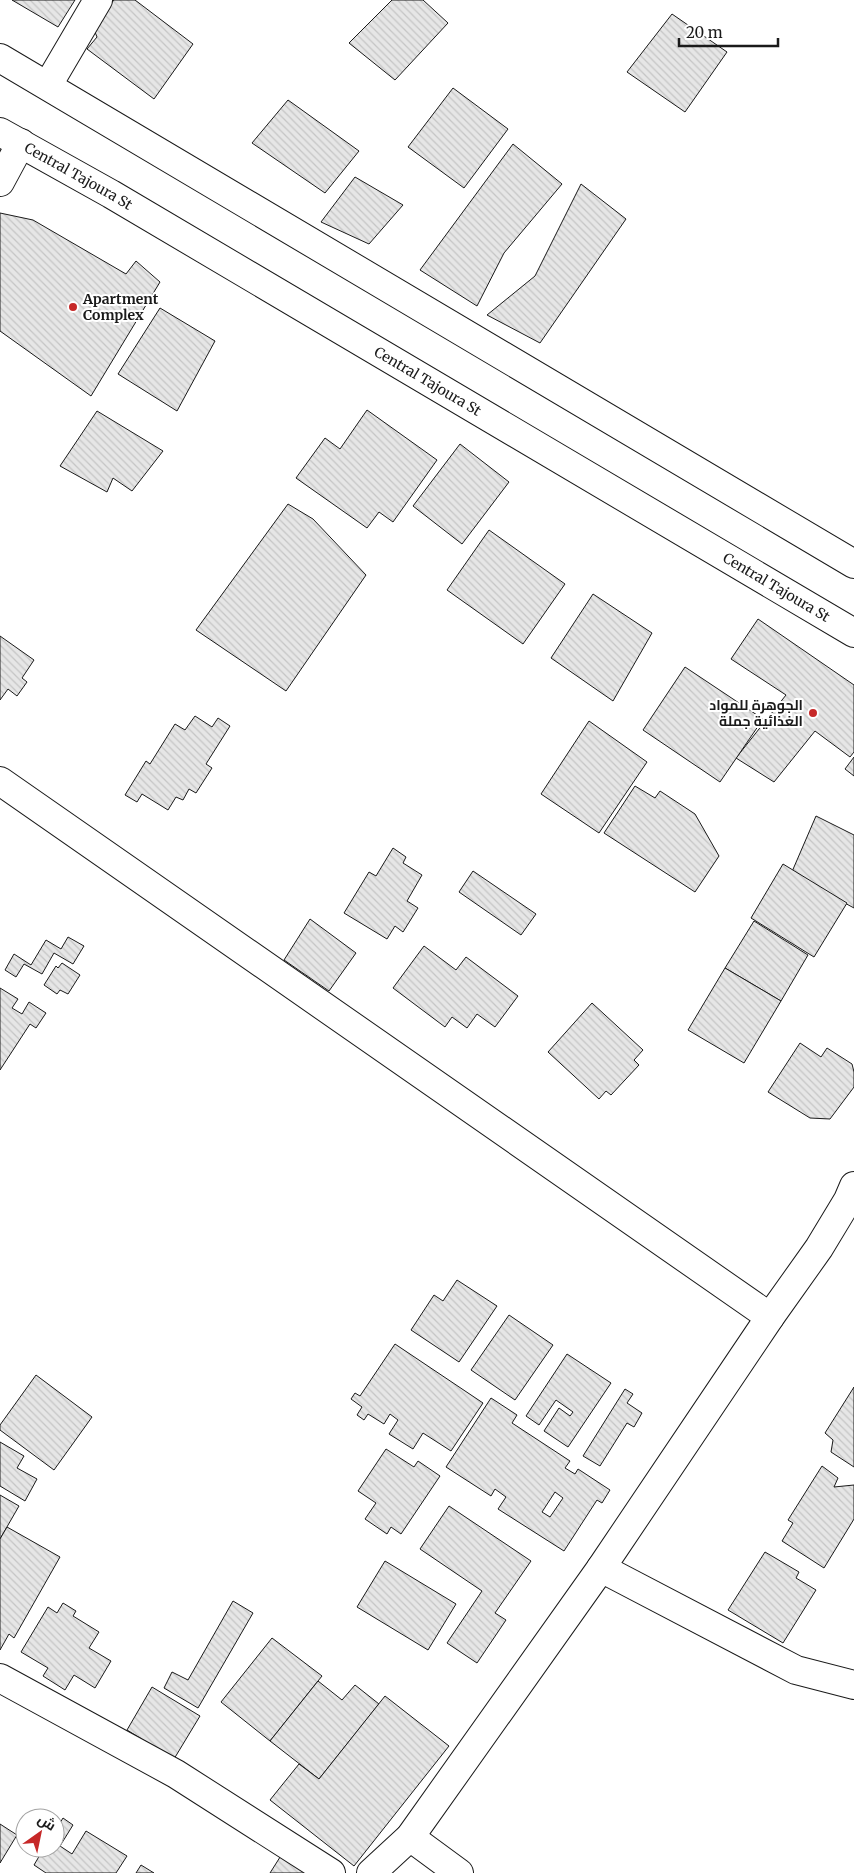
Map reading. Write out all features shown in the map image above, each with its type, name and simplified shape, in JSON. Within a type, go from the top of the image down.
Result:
[{"type":"street","points":[[48,84],[98,0]]},
{"type":"street","points":[[0,58],[48,84],[854,564]]},
{"type":"street","points":[[0,182],[10,137]]},
{"type":"street","name":"Central Tajoura St","points":[[10,137],[119,199],[854,634]]},
{"type":"street","points":[[0,781],[770,1317]]},
{"type":"street","points":[[371,1873],[410,1837],[601,1568],[770,1317],[819,1248],[848,1200],[854,1186]]},
{"type":"street","points":[[601,1568],[796,1670],[854,1685]]},
{"type":"street","points":[[0,1678],[176,1774],[331,1873]]},
{"type":"street","points":[[410,1837],[458,1873]]},
{"type":"building","points":[[12,0],[75,0],[58,27]]},
{"type":"building","points":[[114,0],[135,0],[193,44],[154,99],[87,49],[97,37],[95,32],[100,16]]},
{"type":"building","points":[[392,0],[423,0],[448,23],[395,80],[349,43]]},
{"type":"building","points":[[672,14],[727,52],[685,112],[627,72]]},
{"type":"building","points":[[453,88],[508,129],[464,188],[408,147]]},
{"type":"building","points":[[288,100],[359,151],[325,193],[252,143]]},
{"type":"building","points":[[513,144],[562,184],[504,253],[477,306],[420,270]]},
{"type":"building","points":[[355,177],[403,205],[369,244],[321,222]]},
{"type":"building","points":[[581,184],[626,219],[540,343],[487,315],[535,276]]},
{"type":"building","name":"Apartment Complex","points":[[0,213],[33,220],[126,274],[136,261],[160,282],[91,396],[0,331]]},
{"type":"building","points":[[160,308],[215,341],[177,411],[118,374]]},
{"type":"building","points":[[367,410],[437,460],[393,522],[379,512],[367,528],[296,478],[325,438],[340,449]]},
{"type":"building","points":[[97,411],[163,451],[132,491],[113,478],[107,492],[60,466]]},
{"type":"building","points":[[460,444],[509,482],[462,544],[413,506]]},
{"type":"building","points":[[288,504],[313,519],[366,575],[286,691],[196,630]]},
{"type":"building","points":[[489,530],[565,584],[523,644],[447,590]]},
{"type":"building","points":[[593,594],[652,633],[613,701],[551,658]]},
{"type":"building","name":"الجوهرة للمواد الغذائية جملة","points":[[758,619],[854,685],[854,752],[850,757],[815,731],[774,782],[736,758],[786,695],[731,659]]},
{"type":"building","points":[[0,636],[34,660],[22,678],[27,682],[17,696],[8,689],[0,700]]},
{"type":"building","points":[[685,667],[763,719],[720,782],[643,730]]},
{"type":"building","points":[[195,716],[212,727],[218,718],[230,726],[206,764],[212,768],[196,793],[189,789],[183,800],[176,797],[168,810],[142,794],[137,802],[125,795],[146,761],[150,764],[175,724],[185,730]]},
{"type":"building","points":[[589,721],[647,762],[599,833],[541,794]]},
{"type":"building","points":[[854,757],[854,776],[845,769]]},
{"type":"building","points":[[635,786],[655,798],[660,791],[695,814],[719,856],[695,892],[604,833]]},
{"type":"building","points":[[816,816],[854,835],[854,908],[791,874]]},
{"type":"building","points":[[393,848],[406,857],[403,863],[422,875],[407,901],[418,908],[403,932],[395,926],[387,939],[344,913],[369,872],[376,876]]},
{"type":"building","points":[[783,864],[847,903],[814,957],[751,918]]},
{"type":"building","points":[[473,871],[536,914],[521,935],[459,892]]},
{"type":"building","points":[[310,919],[356,953],[329,991],[284,960]]},
{"type":"building","points":[[754,921],[808,955],[781,1001],[725,968]]},
{"type":"building","points":[[68,937],[84,946],[73,964],[54,953],[42,974],[24,964],[16,977],[5,970],[14,954],[31,965],[46,940],[61,949]]},
{"type":"building","points":[[424,946],[456,970],[466,957],[518,996],[495,1027],[477,1014],[467,1028],[452,1017],[445,1027],[393,988]]},
{"type":"building","points":[[62,963],[80,975],[68,994],[60,990],[57,994],[44,985],[56,966],[58,968]]},
{"type":"building","points":[[725,968],[781,1001],[744,1063],[688,1030]]},
{"type":"building","points":[[0,988],[18,999],[12,1008],[22,1014],[29,1002],[46,1013],[36,1028],[30,1024],[0,1070]]},
{"type":"building","points":[[592,1003],[643,1050],[634,1060],[639,1065],[611,1095],[606,1091],[599,1099],[548,1052]]},
{"type":"building","points":[[800,1043],[821,1057],[827,1048],[852,1064],[854,1087],[830,1119],[810,1118],[768,1092]]},
{"type":"building","points":[[457,1280],[497,1306],[459,1362],[411,1330],[434,1295],[443,1301]]},
{"type":"building","points":[[509,1315],[553,1345],[515,1400],[471,1370]]},
{"type":"building","points":[[395,1344],[483,1403],[451,1451],[423,1433],[413,1449],[389,1434],[398,1420],[390,1414],[384,1424],[368,1414],[364,1420],[357,1415],[362,1407],[351,1399],[355,1393],[360,1396]]},
{"type":"building","points":[[567,1354],[611,1383],[568,1447],[544,1431],[559,1408],[570,1416],[573,1412],[556,1400],[539,1425],[526,1416]]},
{"type":"building","points":[[36,1375],[92,1417],[54,1470],[0,1430],[0,1425]]},
{"type":"building","points":[[854,1387],[854,1467],[831,1452],[833,1440],[825,1433]]},
{"type":"building","points":[[625,1389],[633,1394],[627,1403],[642,1413],[634,1427],[627,1423],[600,1466],[583,1456]]},
{"type":"building","points":[[491,1398],[517,1415],[512,1423],[570,1461],[565,1468],[575,1474],[578,1469],[610,1490],[602,1503],[597,1500],[564,1551],[498,1509],[506,1497],[495,1489],[491,1496],[446,1467]],"holes":[[[555,1492],[563,1498],[550,1517],[542,1512]]]},
{"type":"building","points":[[0,1442],[24,1456],[17,1468],[37,1479],[25,1501],[0,1486]]},
{"type":"building","points":[[386,1449],[414,1467],[418,1461],[440,1476],[401,1534],[391,1527],[387,1534],[365,1519],[376,1503],[358,1491]]},
{"type":"building","points":[[822,1466],[838,1478],[834,1487],[854,1485],[854,1519],[824,1568],[782,1541],[793,1523],[788,1520]]},
{"type":"building","points":[[0,1495],[19,1506],[0,1539]]},
{"type":"building","points":[[449,1506],[531,1561],[495,1613],[506,1620],[477,1663],[447,1643],[482,1591],[420,1549]]},
{"type":"building","points":[[7,1527],[60,1557],[14,1638],[9,1634],[0,1650],[0,1539]]},
{"type":"building","points":[[765,1552],[799,1572],[796,1578],[816,1590],[783,1643],[728,1610]]},
{"type":"building","points":[[385,1561],[456,1604],[428,1650],[357,1607]]},
{"type":"building","points":[[233,1601],[253,1613],[198,1708],[164,1688],[172,1672],[188,1680]]},
{"type":"building","points":[[63,1603],[76,1611],[73,1616],[99,1632],[89,1648],[111,1661],[95,1688],[74,1675],[65,1690],[43,1676],[48,1668],[21,1652],[48,1607],[57,1613]]},
{"type":"building","points":[[272,1638],[322,1676],[270,1741],[221,1702]]},
{"type":"building","points":[[318,1681],[342,1700],[355,1685],[379,1704],[319,1779],[270,1741]]},
{"type":"building","points":[[152,1687],[200,1716],[174,1759],[127,1730]]},
{"type":"building","points":[[385,1696],[449,1746],[354,1866],[270,1800],[299,1764],[319,1779]]},
{"type":"building","points":[[65,1819],[73,1825],[65,1838]]},
{"type":"building","points":[[0,1824],[15,1834],[15,1838],[0,1863]]},
{"type":"building","points":[[86,1831],[127,1856],[116,1873],[46,1873],[34,1865],[38,1858],[65,1858],[65,1849],[72,1854]]},
{"type":"building","points":[[282,1854],[315,1873],[270,1873]]},
{"type":"building","points":[[141,1865],[154,1873],[136,1873]]},
{"type":"place","name":"Apartment Complex","points":[[73,307]]},
{"type":"place","name":"الجوهرة للمواد الغذائية جملة","points":[[813,713]]}]
